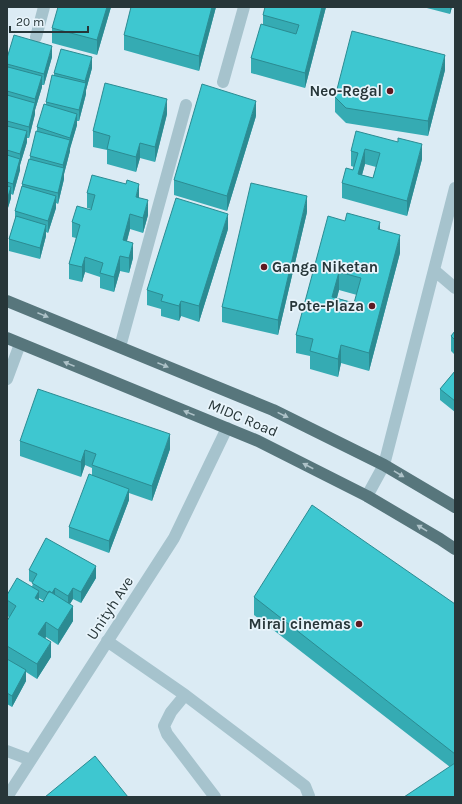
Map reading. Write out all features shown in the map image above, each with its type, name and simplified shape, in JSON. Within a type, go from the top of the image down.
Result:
[{"type":"main road","name":"MIDC Road","points":[[7,300],[273,410],[384,465],[455,507]]},
{"type":"main road","name":"MIDC Road","points":[[7,338],[258,441],[367,496],[455,549]]},
{"type":"street","points":[[36,37],[44,7]]},
{"type":"street","points":[[223,82],[244,7]]},
{"type":"street","points":[[120,347],[186,105]]},
{"type":"street","points":[[367,496],[384,465],[455,188]]},
{"type":"street","points":[[434,270],[455,288]]},
{"type":"street","points":[[7,379],[20,344]]},
{"type":"street","name":"Unityh Ave","points":[[7,797],[174,538],[227,428]]},
{"type":"street","points":[[107,641],[185,695],[304,786],[309,797]]},
{"type":"street","points":[[185,695],[171,712],[164,726],[167,734],[215,797]]},
{"type":"street","points":[[7,751],[31,760]]},
{"type":"building","points":[[58,7],[107,7],[97,40],[52,28]]},
{"type":"building","points":[[131,7],[212,7],[199,56],[124,35]]},
{"type":"building","points":[[265,7],[322,7],[305,73],[251,58],[261,24],[296,34],[299,25],[263,15]]},
{"type":"building","name":"Neo-Regal","points":[[352,31],[445,55],[428,121],[346,108],[335,97]]},
{"type":"building","points":[[14,35],[52,46],[44,74],[7,64],[7,58]]},
{"type":"building","points":[[61,49],[92,57],[85,81],[54,73]]},
{"type":"building","points":[[8,67],[42,76],[35,99],[7,91]]},
{"type":"building","points":[[52,75],[86,83],[79,110],[46,102]]},
{"type":"building","points":[[105,83],[167,99],[155,147],[140,143],[136,157],[107,149],[110,136],[93,131]]},
{"type":"building","points":[[202,84],[256,101],[227,196],[174,180]]},
{"type":"building","points":[[7,95],[35,103],[29,127],[7,121]]},
{"type":"building","points":[[44,104],[77,114],[70,138],[37,127]]},
{"type":"building","points":[[7,126],[27,131],[20,154],[7,150]]},
{"type":"building","points":[[36,131],[70,140],[63,165],[30,156]]},
{"type":"building","points":[[356,131],[398,142],[398,138],[422,144],[407,201],[342,183],[346,168],[353,170],[358,153],[351,151]],"holes":[[[365,149],[380,153],[373,178],[358,174]]]},
{"type":"building","points":[[7,155],[20,159],[13,184],[7,182]]},
{"type":"building","points":[[29,159],[64,168],[58,193],[22,184]]},
{"type":"building","points":[[92,175],[126,184],[127,180],[139,184],[136,197],[148,200],[143,218],[130,214],[123,240],[133,243],[129,258],[120,256],[114,277],[100,273],[103,263],[85,257],[82,267],[69,264],[80,225],[72,222],[77,206],[91,210],[95,195],[87,193]]},
{"type":"building","name":"Ganga Niketan","points":[[251,183],[307,196],[278,320],[222,307]]},
{"type":"building","points":[[7,186],[11,187],[7,200]]},
{"type":"building","points":[[22,186],[56,196],[48,221],[15,211]]},
{"type":"building","points":[[176,198],[228,214],[199,306],[181,301],[179,306],[161,301],[163,295],[147,290]]},
{"type":"building","name":"Pote-Plaza","points":[[347,213],[380,222],[378,229],[400,235],[369,353],[341,345],[338,359],[310,351],[313,339],[296,335],[328,216],[345,221]],"holes":[[[339,272],[361,278],[354,303],[332,297]]]},
{"type":"building","points":[[16,216],[46,225],[40,248],[9,239]]},
{"type":"building","points":[[455,331],[455,340],[451,336]]},
{"type":"building","points":[[455,371],[455,401],[440,389]]},
{"type":"building","points":[[38,389],[170,434],[152,486],[92,465],[96,454],[85,450],[81,462],[20,441]]},
{"type":"building","points":[[89,474],[129,489],[109,541],[69,527]]},
{"type":"building","points":[[312,505],[455,604],[455,754],[254,597]]},
{"type":"building","points":[[46,538],[96,566],[81,592],[73,588],[68,596],[55,588],[52,593],[49,591],[49,593],[32,583],[37,574],[29,570]]},
{"type":"building","points":[[17,578],[39,591],[35,598],[43,602],[49,591],[73,606],[58,630],[46,622],[38,634],[51,642],[37,664],[7,646],[7,621],[16,606],[7,600],[7,595]]},
{"type":"building","points":[[7,659],[26,670],[12,696],[7,693]]},
{"type":"building","points":[[95,756],[128,797],[45,797]]},
{"type":"building","points":[[455,763],[455,797],[404,797]]},
{"type":"place","name":"Neo-Regal","points":[[390,91]]},
{"type":"place","name":"Ganga Niketan","points":[[264,267]]},
{"type":"place","name":"Pote-Plaza","points":[[372,306]]},
{"type":"place","name":"Miraj cinemas","points":[[359,624]]}]
